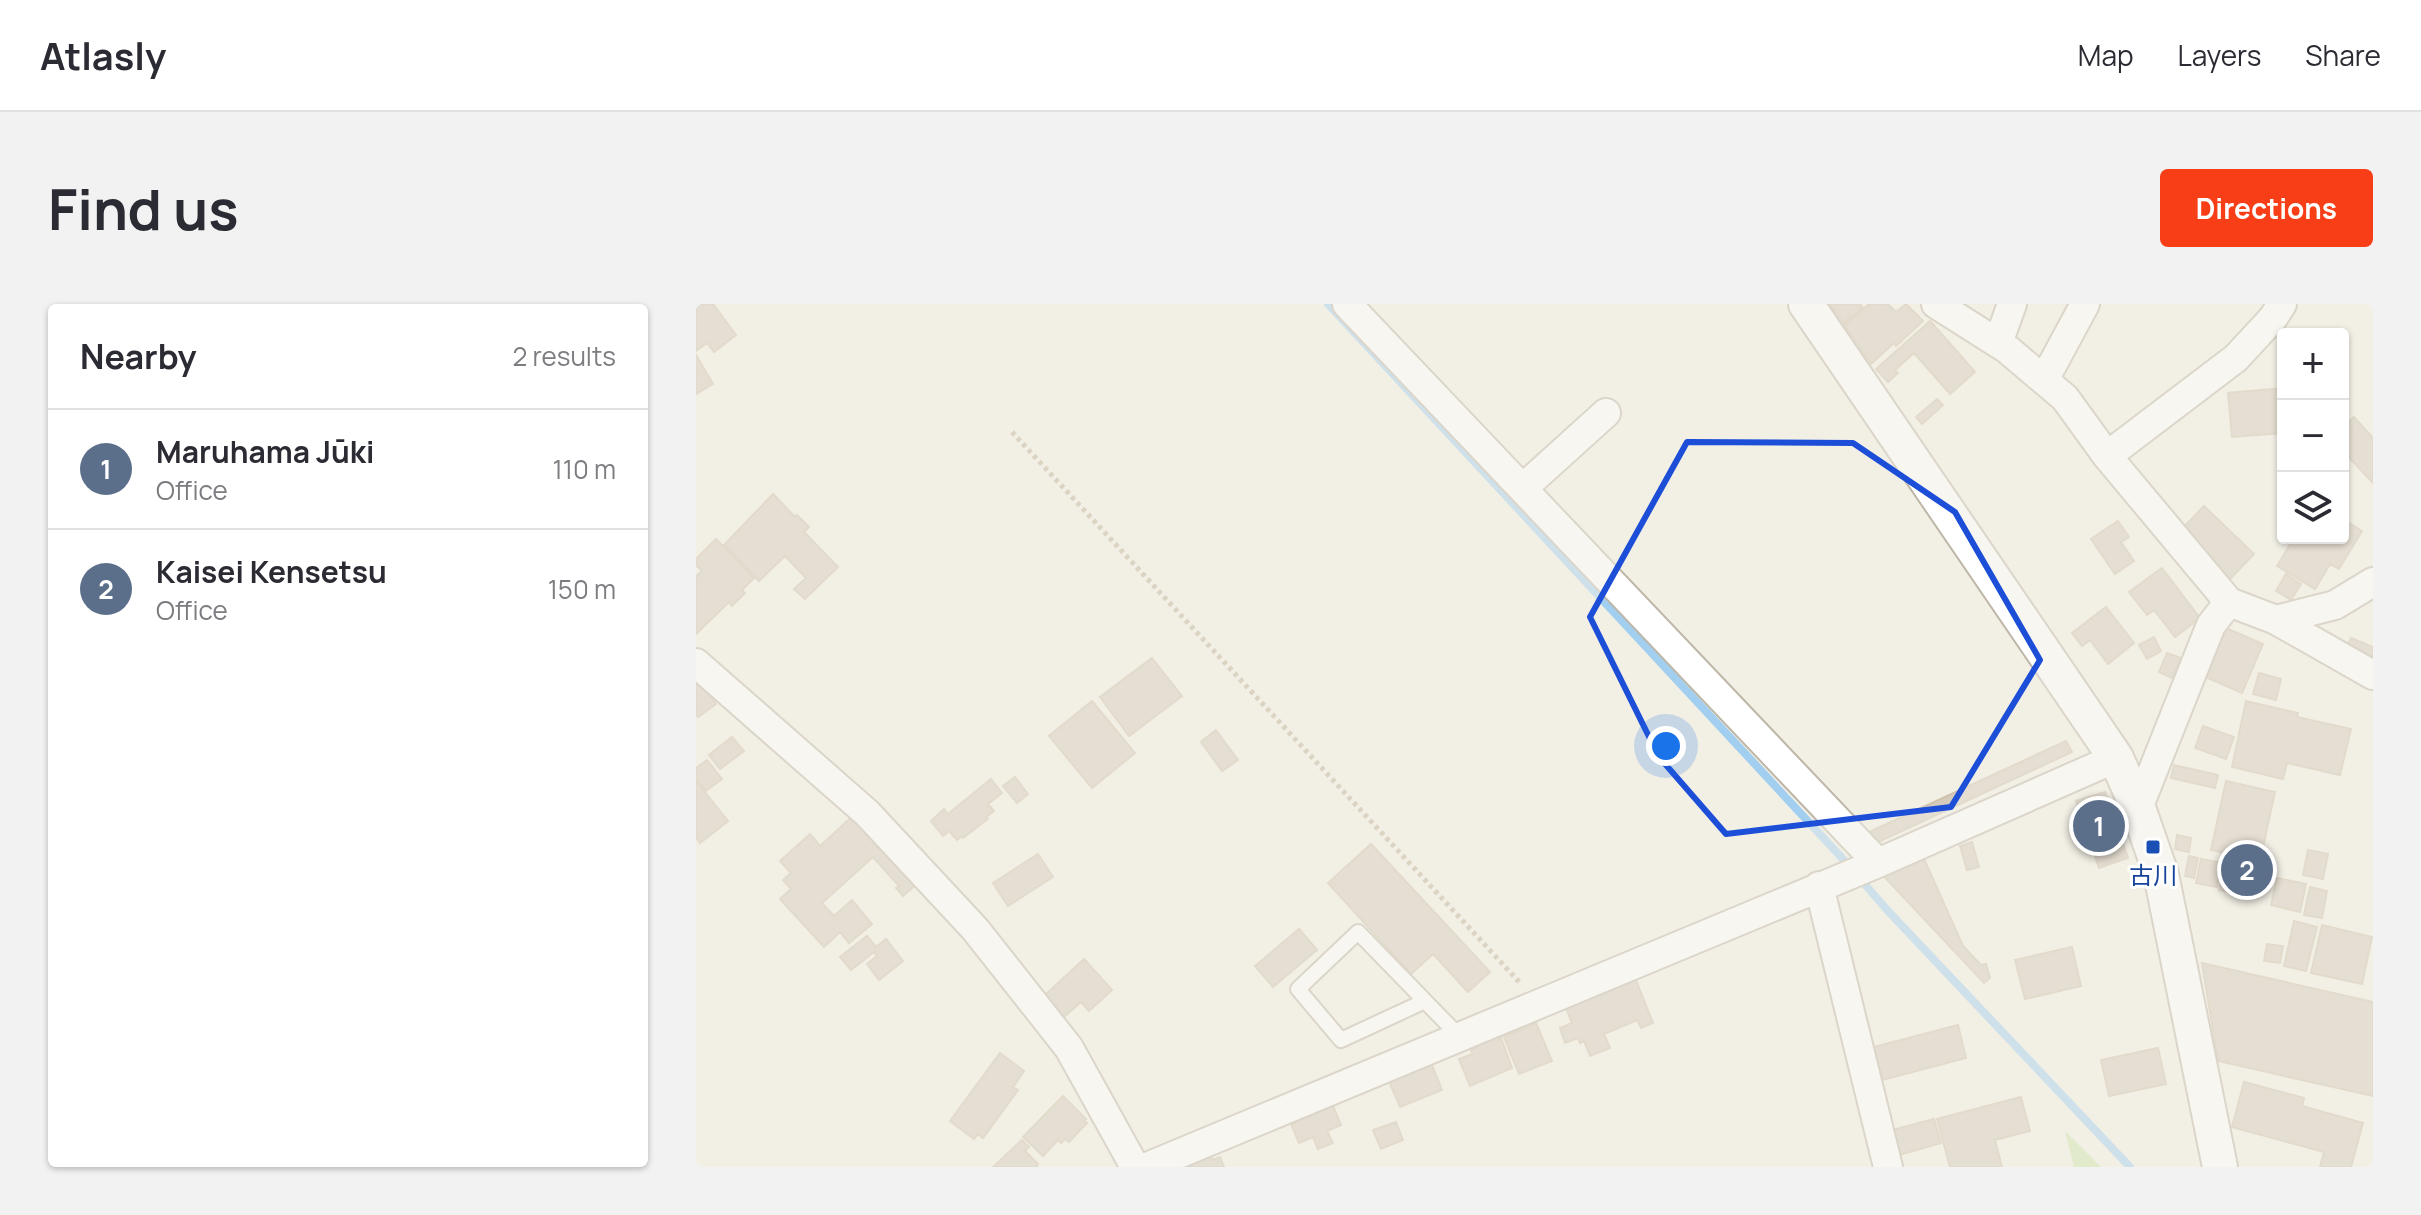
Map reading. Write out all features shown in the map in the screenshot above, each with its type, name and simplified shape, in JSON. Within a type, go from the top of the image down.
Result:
[{"type":"street","points":[[1347,304],[1523,488],[1851,874],[1888,1167]]},
{"type":"street","points":[[1806,304],[2116,758],[2138,808],[2161,874],[2220,1167]]},
{"type":"street","points":[[1936,304],[2007,349],[2065,398],[2107,456],[2229,602],[2276,620],[2373,675]]},
{"type":"street","points":[[1998,343],[2012,304]]},
{"type":"street","points":[[2044,380],[2085,304]]},
{"type":"street","points":[[2107,456],[2236,358],[2282,304]]},
{"type":"street","points":[[1523,488],[1606,413]]},
{"type":"street","points":[[2276,620],[2335,605],[2373,582]]},
{"type":"street","points":[[2138,808],[2211,625],[2229,602]]},
{"type":"street","points":[[696,663],[867,813],[975,929],[1069,1048],[1133,1165],[1459,1036],[1851,874],[2116,758]]},
{"type":"lane","points":[[1425,1001],[1341,1040],[1298,989],[1358,932],[1459,1036]]},
{"type":"path","points":[[1012,432],[1539,1003]]},
{"type":"highlighted area","points":[[1687,442],[1853,443],[1955,512],[2040,660],[1951,807],[1726,834],[1659,757],[1590,617]]},
{"type":"green space","points":[[2065,1131],[2101,1167],[2074,1167]]},
{"type":"building","points":[[696,304],[713,304],[736,335],[714,352],[707,343],[696,351]]},
{"type":"building","points":[[1829,304],[1860,304],[1863,308],[1843,323]]},
{"type":"building","points":[[1869,304],[1888,304],[1896,312],[1906,304],[1923,321],[1871,364],[1844,325]]},
{"type":"building","points":[[1930,321],[1975,372],[1950,394],[1914,353],[1895,370],[1898,373],[1888,382],[1876,369]]},
{"type":"building","points":[[696,355],[713,384],[696,394]]},
{"type":"building","points":[[2277,389],[2277,433],[2232,437],[2228,393]]},
{"type":"building","points":[[1937,399],[1943,405],[1922,424],[1916,417]]},
{"type":"building","points":[[2354,417],[2373,438],[2373,483],[2349,457],[2349,422]]},
{"type":"building","points":[[773,494],[809,527],[804,532],[838,567],[805,599],[794,589],[806,578],[785,556],[759,581],[724,545]]},
{"type":"building","points":[[2204,506],[2254,554],[2230,579],[2180,531]]},
{"type":"building","points":[[2118,521],[2129,537],[2121,542],[2134,561],[2115,574],[2091,539]]},
{"type":"building","points":[[2349,523],[2362,531],[2339,569],[2330,564],[2315,589],[2277,566],[2290,544],[2349,544]]},
{"type":"building","points":[[716,539],[754,578],[732,606],[729,602],[696,634],[696,576],[702,571],[696,565],[696,559]]},
{"type":"building","points":[[2162,568],[2200,618],[2175,637],[2154,610],[2147,615],[2129,592]]},
{"type":"building","points":[[2286,574],[2301,584],[2291,600],[2276,591]]},
{"type":"building","points":[[2106,607],[2134,643],[2108,664],[2090,640],[2082,646],[2072,633]]},
{"type":"building","points":[[2219,625],[2263,644],[2242,693],[2203,676]]},
{"type":"building","points":[[2154,637],[2161,651],[2147,659],[2139,645]]},
{"type":"building","points":[[2351,638],[2373,647],[2372,660],[2346,649]]},
{"type":"building","points":[[2167,653],[2181,658],[2172,678],[2159,672]]},
{"type":"building","points":[[1152,658],[1182,696],[1129,736],[1100,697]]},
{"type":"building","points":[[2259,673],[2281,679],[2276,700],[2253,694]]},
{"type":"building","points":[[696,676],[716,704],[698,717],[696,714]]},
{"type":"building","points":[[1092,701],[1135,753],[1092,788],[1049,736]]},
{"type":"building","points":[[2246,701],[2351,729],[2340,775],[2287,763],[2283,779],[2232,767]]},
{"type":"building","points":[[2203,726],[2234,737],[2226,759],[2195,748]]},
{"type":"building","points":[[1216,730],[1238,760],[1222,771],[1201,742]]},
{"type":"building","points":[[732,737],[744,751],[720,769],[709,755]]},
{"type":"building","points":[[2066,741],[2072,752],[1874,844],[1869,832]]},
{"type":"building","points":[[707,760],[722,779],[706,791],[696,779],[696,768]]},
{"type":"building","points":[[2174,765],[2218,775],[2215,788],[2171,778]]},
{"type":"building","points":[[1015,777],[1028,794],[1017,803],[1003,786]]},
{"type":"building","points":[[991,779],[1002,793],[988,804],[994,811],[986,817],[988,819],[963,838],[957,840],[949,831],[943,836],[931,821],[944,809],[948,814]]},
{"type":"building","points":[[696,781],[728,821],[700,843],[696,838]]},
{"type":"building","points":[[2226,781],[2275,792],[2260,861],[2211,850]]},
{"type":"building","points":[[2105,792],[2128,858],[2099,868],[2076,801]]},
{"type":"building","points":[[855,814],[921,880],[903,896],[896,888],[899,886],[873,857],[822,903],[834,916],[852,900],[872,924],[849,943],[840,932],[824,947],[780,899],[791,889],[783,880],[791,873],[780,861],[810,834],[820,846]]},
{"type":"building","points":[[2177,835],[2191,838],[2189,852],[2175,849]]},
{"type":"building","points":[[1972,842],[1979,867],[1967,870],[1960,846]]},
{"type":"building","points":[[1371,844],[1490,972],[1468,992],[1433,954],[1411,974],[1328,883]]},
{"type":"building","points":[[1920,850],[1963,946],[1981,965],[1986,964],[1990,978],[1984,983],[1877,869]]},
{"type":"building","points":[[2308,850],[2328,854],[2323,879],[2303,875]]},
{"type":"building","points":[[1038,854],[1053,877],[1008,906],[993,883]]},
{"type":"building","points":[[2189,856],[2198,858],[2194,878],[2185,876]]},
{"type":"building","points":[[2226,857],[2265,866],[2258,898],[2219,890]]},
{"type":"building","points":[[2201,859],[2222,863],[2217,887],[2196,883]]},
{"type":"building","points":[[2277,878],[2306,884],[2300,912],[2271,905]]},
{"type":"building","points":[[2310,887],[2327,891],[2322,918],[2304,915]]},
{"type":"building","points":[[2294,921],[2317,927],[2306,971],[2284,966]]},
{"type":"building","points":[[2322,925],[2372,937],[2362,984],[2311,973]]},
{"type":"building","points":[[1299,929],[1317,950],[1273,987],[1255,966]]},
{"type":"building","points":[[867,936],[876,947],[886,939],[903,961],[879,980],[867,964],[877,956],[874,952],[851,970],[840,957]]},
{"type":"building","points":[[2267,944],[2283,946],[2280,963],[2264,961]]},
{"type":"building","points":[[2072,947],[2081,986],[2025,999],[2015,960]]},
{"type":"building","points":[[1084,959],[1112,990],[1089,1011],[1081,1002],[1064,1017],[1044,996]]},
{"type":"building","points":[[2202,963],[2373,1002],[2373,1096],[2218,1061]]},
{"type":"building","points":[[1632,970],[1653,1023],[1641,1028],[1637,1020],[1604,1034],[1610,1048],[1590,1056],[1584,1041],[1580,1043],[1578,1038],[1565,1043],[1560,1028],[1572,1023],[1562,998]]},
{"type":"building","points":[[1536,1023],[1552,1061],[1519,1074],[1504,1037]]},
{"type":"building","points":[[1958,1025],[1966,1058],[1878,1081],[1870,1048]]},
{"type":"building","points":[[1497,1033],[1512,1068],[1470,1086],[1459,1059],[1472,1054],[1471,1049],[1477,1047],[1475,1041]]},
{"type":"building","points":[[2158,1048],[2166,1084],[2109,1096],[2101,1060]]},
{"type":"building","points":[[1000,1053],[1024,1071],[1013,1087],[1018,1090],[983,1138],[978,1134],[974,1139],[950,1121]]},
{"type":"building","points":[[1428,1055],[1442,1090],[1400,1107],[1385,1072]]},
{"type":"building","points":[[2244,1082],[2304,1098],[2302,1106],[2363,1123],[2351,1167],[2320,1167],[2324,1152],[2232,1127]]},
{"type":"building","points":[[1063,1096],[1087,1123],[1069,1142],[1065,1139],[1061,1143],[1058,1140],[1043,1156],[1023,1137]]},
{"type":"building","points":[[2021,1097],[2030,1131],[1995,1140],[2002,1167],[1950,1167],[1937,1119]]},
{"type":"building","points":[[1333,1106],[1341,1125],[1327,1131],[1333,1143],[1318,1149],[1313,1137],[1299,1143],[1291,1124]]},
{"type":"building","points":[[1934,1119],[1941,1143],[1892,1157],[1885,1132]]},
{"type":"building","points":[[1396,1122],[1403,1140],[1381,1149],[1373,1130]]},
{"type":"building","points":[[1022,1140],[1029,1147],[1025,1151],[1038,1164],[1037,1167],[993,1167]]},
{"type":"building","points":[[1210,1155],[1213,1160],[1220,1157],[1224,1167],[1183,1167]]},
{"type":"waterway","points":[[1328,304],[1888,911],[2130,1167]]},
{"type":"place","name":"Maruhama Jūki","points":[[2099,826]]},
{"type":"place","name":"古川","points":[[2153,847]]},
{"type":"place","name":"Kaisei Kensetsu","points":[[2247,870]]}]
